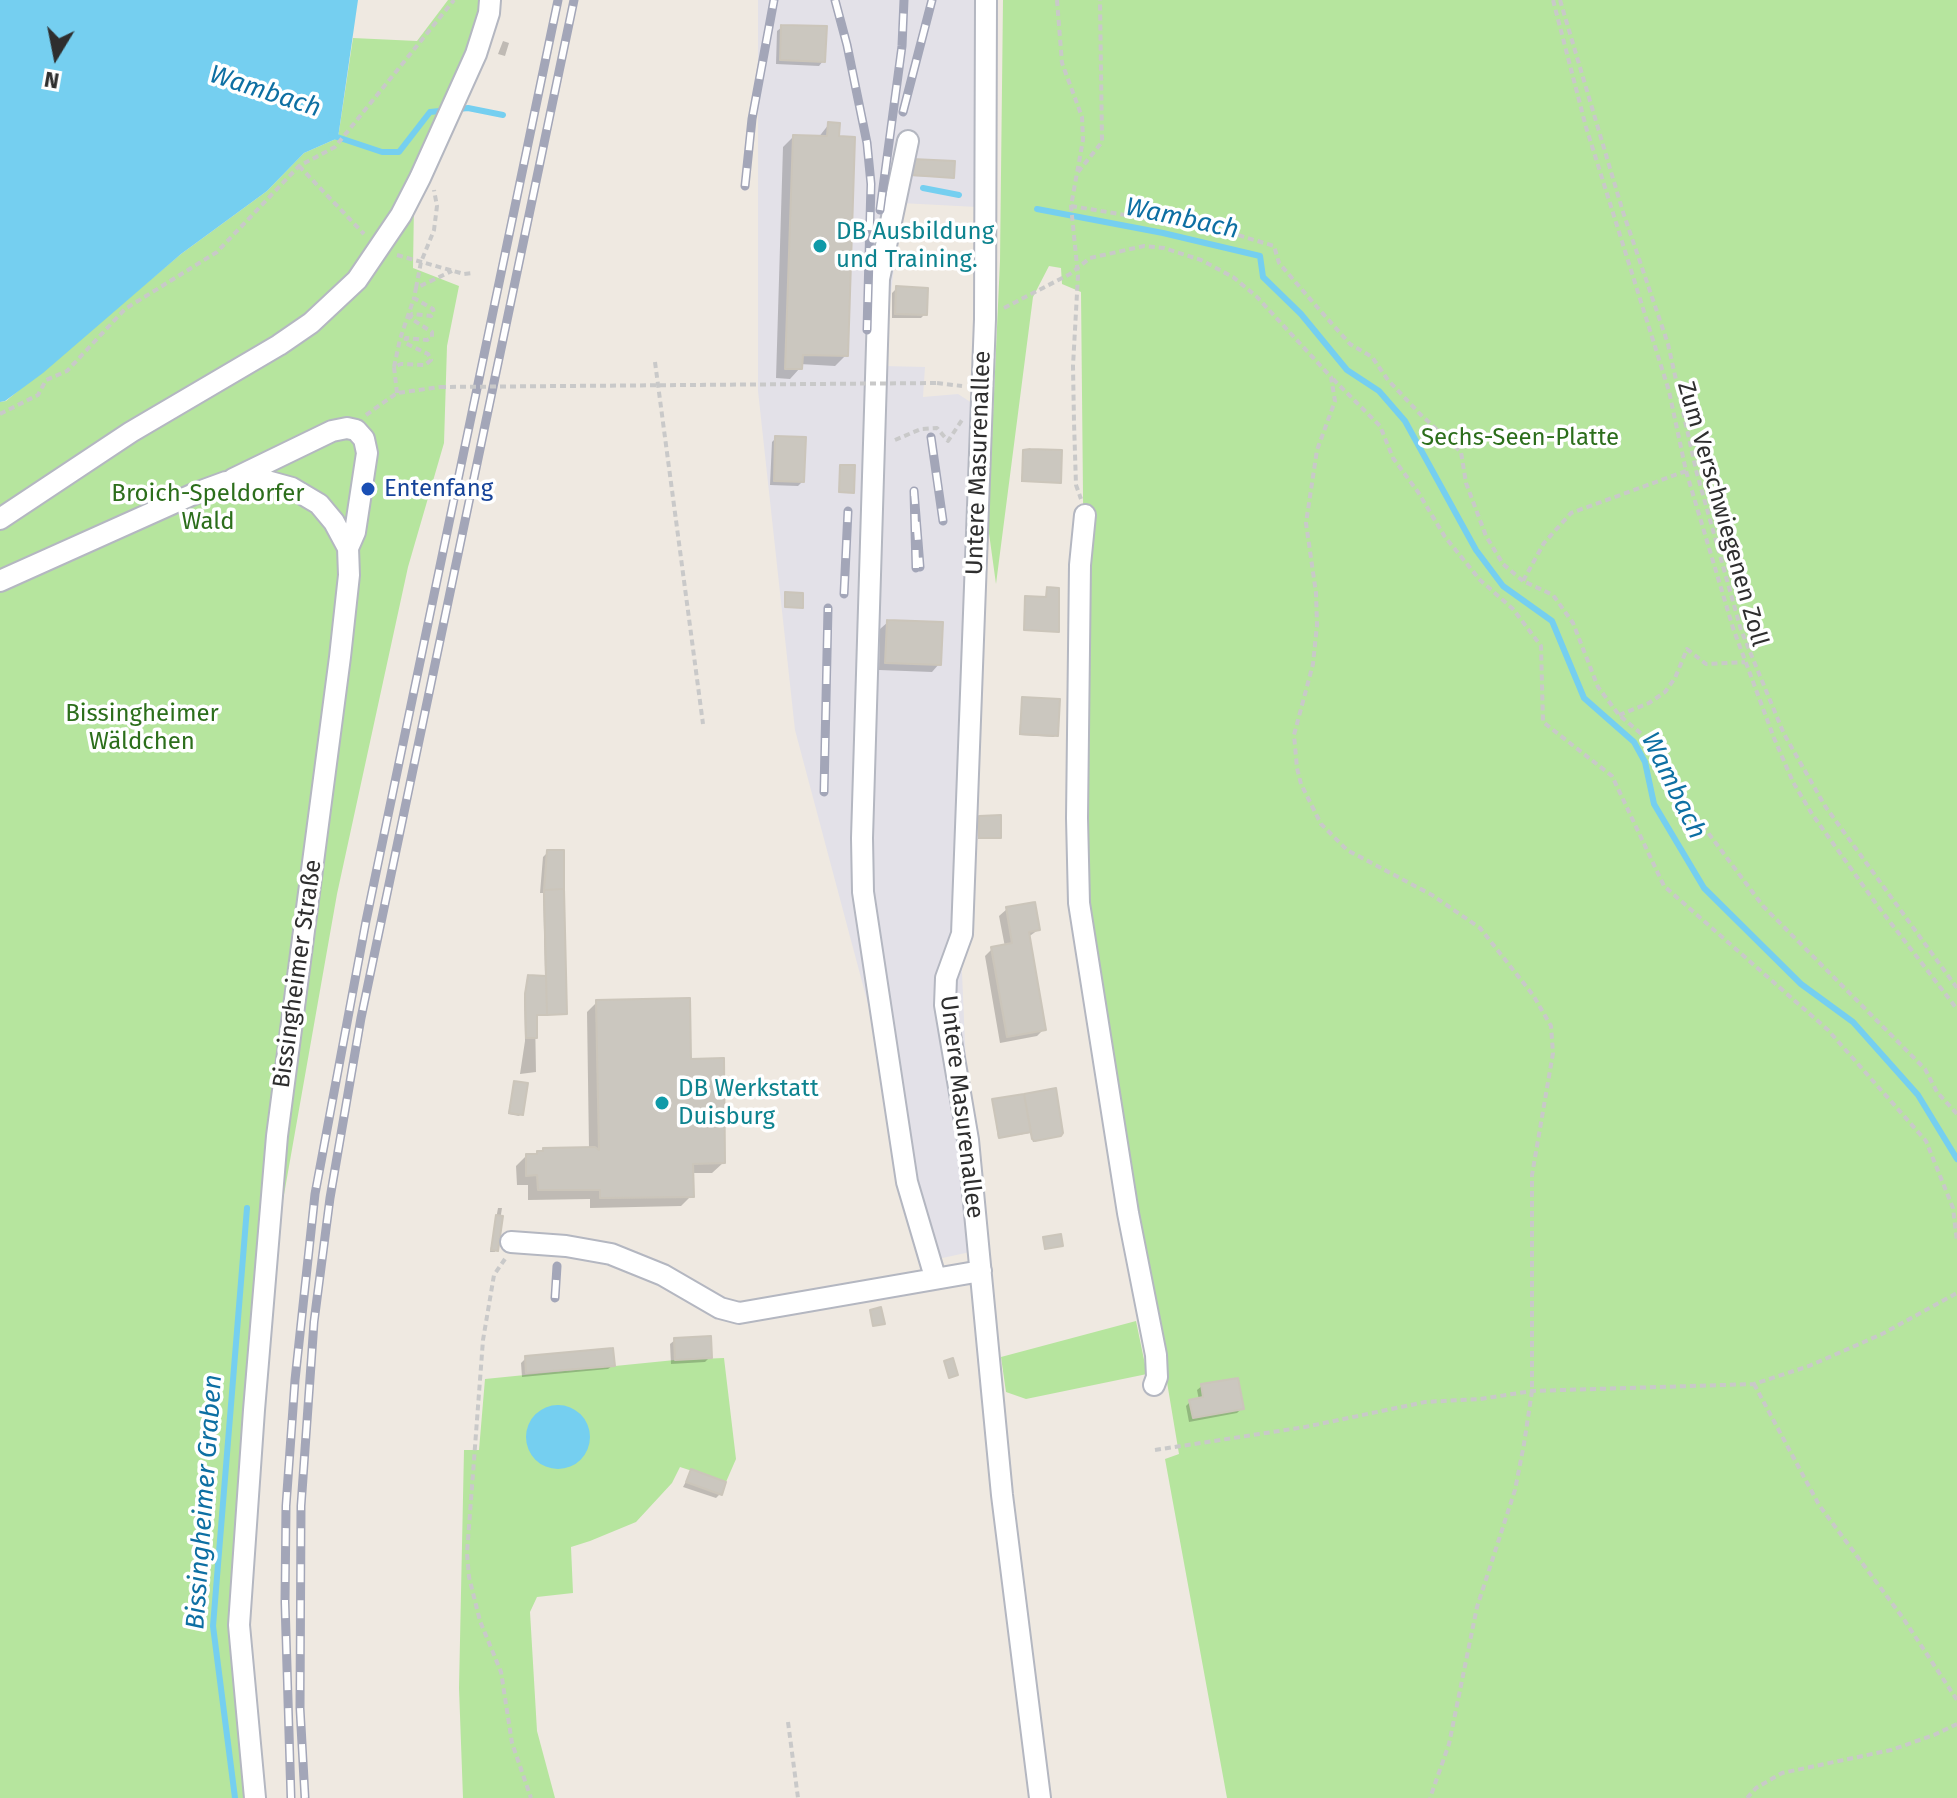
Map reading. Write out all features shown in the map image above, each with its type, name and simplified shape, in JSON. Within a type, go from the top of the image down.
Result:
[{"type":"street","points":[[0,519],[131,432],[311,323],[357,280],[379,250],[420,178],[476,54],[490,0]]},
{"type":"street","name":"Untere Masurenallee","points":[[986,0],[985,319],[962,934],[946,978],[945,1005],[968,1140],[1002,1495],[1040,1798]]},
{"type":"street","points":[[908,141],[879,279],[872,449],[863,892],[907,1182],[935,1277]]},
{"type":"street","points":[[0,581],[226,482],[332,431],[356,430]]},
{"type":"street","name":"Bissingheimer Straße","points":[[255,1798],[239,1625],[261,1322],[277,1136],[340,657],[349,575],[348,548],[355,532],[367,453],[364,439],[356,430]]},
{"type":"street","points":[[226,482],[263,480],[292,488],[319,504],[334,522],[348,548]]},
{"type":"street","points":[[1085,515],[1080,595],[1079,903],[1128,1213],[1156,1355],[1157,1377],[1154,1385]]},
{"type":"street","points":[[511,1250],[578,1247],[611,1254],[663,1275],[724,1310],[739,1313],[981,1271]]},
{"type":"path","points":[[0,414],[38,395],[46,380],[67,371],[125,309],[217,252],[299,166],[335,147],[454,0]]},
{"type":"path","points":[[1057,0],[1062,63],[1082,117],[1083,140],[1071,206],[1078,266],[1073,366],[1076,485],[1085,515]]},
{"type":"path","points":[[1077,174],[1102,142],[1100,0]]},
{"type":"path","name":"Zum Verschwiegenen Zoll","points":[[1553,0],[1586,127],[1669,391],[1686,471],[1745,662],[1793,782],[1877,905],[1957,1009]]},
{"type":"path","points":[[1560,0],[1623,212],[1668,344],[1696,470],[1741,630],[1784,734],[1825,806],[1957,988]]},
{"type":"path","points":[[299,166],[379,250],[452,271],[473,273]]},
{"type":"path","points":[[397,393],[394,367],[421,262],[434,230],[437,206],[435,192],[420,178]]},
{"type":"path","points":[[1071,206],[1228,232],[1274,246],[1279,263],[1350,344],[1372,357],[1388,380],[1461,452],[1466,483],[1486,536],[1503,564],[1523,581],[1553,595],[1573,623],[1598,687],[1619,715],[1663,752],[1670,782],[1763,906],[1925,1069],[1937,1092],[1957,1114]]},
{"type":"path","points":[[985,319],[1070,274],[1090,258],[1144,246],[1182,253],[1218,267],[1256,296],[1380,426],[1393,458],[1445,537],[1480,580],[1513,609],[1541,646],[1543,722],[1612,776],[1664,886],[1828,1030],[1926,1141],[1953,1208],[1957,1242]]},
{"type":"path","points":[[416,288],[452,271]]},
{"type":"path","points":[[394,367],[401,364],[425,365],[431,360],[428,354],[405,343],[406,338],[427,340],[432,337],[432,332],[410,318],[412,314],[431,316],[433,309],[414,298]]},
{"type":"path","points":[[655,362],[703,724]]},
{"type":"path","points":[[1331,377],[1335,401],[1317,450],[1306,523],[1316,593],[1317,625],[1313,664],[1294,735],[1297,768],[1312,808],[1333,837],[1365,861],[1432,895],[1480,928],[1533,995],[1551,1026],[1551,1068],[1532,1175],[1532,1391],[1515,1490],[1477,1607],[1449,1744],[1430,1798]]},
{"type":"path","points":[[356,430],[375,406],[397,393],[440,387],[937,383],[981,387]]},
{"type":"path","points":[[872,449],[921,429],[937,428],[948,441]]},
{"type":"path","points":[[1523,581],[1544,543],[1571,513],[1686,471]]},
{"type":"path","points":[[1619,715],[1649,703],[1665,692],[1675,678],[1687,649],[1706,664],[1745,662]]},
{"type":"path","points":[[511,1250],[494,1275],[483,1340],[467,1553],[469,1577],[480,1621],[501,1672],[512,1743],[531,1798]]},
{"type":"path","points":[[1155,1450],[1305,1427],[1425,1402],[1480,1399],[1532,1391],[1754,1384],[1809,1366],[1882,1334],[1957,1293]]},
{"type":"path","points":[[1754,1384],[1819,1505],[1903,1618],[1957,1700]]},
{"type":"path","points":[[788,1722],[798,1798]]},
{"type":"path","points":[[1747,1798],[1756,1788],[1782,1773],[1891,1750],[1957,1724]]},
{"type":"shaded area","points":[[758,0],[976,0],[977,207],[901,203],[883,366],[925,367],[923,397],[958,394],[972,403],[956,836],[981,1409],[970,1252],[924,1262],[877,1038],[795,730],[758,391]]},
{"type":"green space","name":"Broich-Speldorfer Wald","points":[[448,0],[483,0],[476,31],[414,204],[413,268],[459,286],[447,346],[444,443],[408,567],[337,894],[276,1240],[247,1629],[265,1798],[0,1798],[0,402],[6,401],[181,254],[267,191],[304,153],[338,138],[353,38],[417,41]]},
{"type":"green space","name":"Sechs-Seen-Platte","points":[[1003,0],[1957,0],[1957,1798],[1227,1798],[1165,1459],[1179,1454],[1087,903],[1081,292],[1062,284],[1061,268],[1049,266],[1033,297],[996,584],[988,526],[1000,261]]},
{"type":"green space","points":[[1136,1321],[1147,1374],[1026,1399],[1006,1392],[1001,1357]]},
{"type":"green space","points":[[724,1358],[736,1459],[726,1482],[680,1467],[672,1483],[636,1522],[571,1547],[573,1593],[537,1597],[530,1612],[537,1731],[555,1798],[463,1798],[459,1688],[464,1450],[479,1450],[485,1379]]},
{"type":"water","points":[[0,0],[358,0],[338,138],[304,153],[267,191],[181,254],[43,373],[0,402]]},
{"type":"water","points":[[558,1405],[576,1411],[584,1419],[590,1437],[584,1455],[576,1463],[558,1469],[540,1463],[532,1455],[526,1437],[532,1419],[540,1411]]},
{"type":"building","points":[[781,25],[827,26],[825,62],[780,60]]},
{"type":"building","name":"DB Ausbildung und Training.","points":[[828,122],[840,123],[839,136],[855,137],[848,356],[803,355],[802,369],[785,369],[793,135],[827,136]]},
{"type":"building","points":[[912,159],[955,161],[954,178],[911,175]]},
{"type":"building","points":[[896,286],[928,288],[927,315],[895,314]]},
{"type":"building","points":[[775,436],[806,437],[804,482],[774,481]]},
{"type":"building","points":[[1023,450],[1062,450],[1061,483],[1022,481]]},
{"type":"building","points":[[840,465],[855,465],[854,493],[839,492]]},
{"type":"building","points":[[1047,587],[1059,588],[1059,632],[1024,630],[1025,596],[1046,597]]},
{"type":"building","points":[[785,592],[803,593],[803,608],[785,607]]},
{"type":"building","points":[[887,620],[943,622],[941,665],[885,663]]},
{"type":"building","points":[[1022,697],[1060,699],[1058,736],[1020,734]]},
{"type":"building","points":[[1001,815],[1001,838],[979,838],[979,816]]},
{"type":"building","points":[[547,850],[564,850],[564,889],[544,890]]},
{"type":"building","points":[[564,889],[567,1014],[547,1015],[544,890]]},
{"type":"building","points":[[1035,902],[1040,930],[1029,932],[1046,1030],[1007,1037],[991,947],[1012,943],[1006,907]]},
{"type":"building","points":[[528,975],[546,976],[547,1015],[537,1015],[537,1038],[526,1038]]},
{"type":"building","name":"DB Werkstatt Duisburg","points":[[690,998],[691,1059],[724,1058],[725,1163],[693,1164],[694,1197],[600,1198],[600,1190],[538,1190],[537,1175],[526,1176],[526,1154],[537,1154],[543,1148],[595,1147],[599,1150],[596,1000]]},
{"type":"building","points":[[514,1081],[528,1083],[523,1115],[509,1113]]},
{"type":"building","points":[[1056,1088],[1063,1133],[1035,1141],[1032,1139],[1024,1094]]},
{"type":"building","points":[[1024,1094],[1031,1132],[999,1138],[992,1099]]},
{"type":"building","points":[[496,1215],[503,1216],[498,1251],[491,1250]]},
{"type":"building","points":[[1061,1234],[1063,1246],[1045,1249],[1043,1237]]},
{"type":"building","points":[[881,1307],[885,1324],[873,1326],[870,1310]]},
{"type":"building","points":[[711,1336],[712,1358],[675,1360],[674,1338]]},
{"type":"building","points":[[613,1348],[615,1366],[526,1373],[525,1356]]},
{"type":"building","points":[[953,1358],[958,1375],[949,1378],[944,1361]]},
{"type":"building","points":[[1238,1378],[1244,1409],[1193,1418],[1189,1400],[1203,1397],[1201,1384]]},
{"type":"building","points":[[691,1469],[726,1482],[722,1495],[686,1482]]},
{"type":"waterway","name":"Wambach","points":[[331,135],[382,152],[399,152],[430,112],[468,108],[503,115]]},
{"type":"waterway","name":"Wambach","points":[[923,188],[959,195]]},
{"type":"waterway","name":"Wambach","points":[[1037,209],[1163,233],[1260,256],[1263,277],[1301,314],[1347,370],[1379,391],[1405,421],[1476,550],[1503,586],[1552,621],[1584,698],[1634,742],[1645,762],[1654,804],[1704,888],[1801,984],[1853,1022],[1918,1095],[1957,1159]]},
{"type":"waterway","name":"Bissingheimer Graben","points":[[235,1798],[213,1626],[247,1208]]},
{"type":"railway","points":[[291,1798],[285,1602],[286,1506],[295,1380],[315,1194],[366,921],[558,0]]},
{"type":"railway","points":[[305,1798],[300,1708],[301,1506],[314,1322],[330,1198],[361,1018],[574,0]]},
{"type":"railway","points":[[745,186],[752,119],[774,0]]},
{"type":"railway","points":[[835,0],[867,143],[871,184],[867,330]]},
{"type":"railway","points":[[880,210],[902,46],[904,0]]},
{"type":"railway","points":[[903,112],[932,0]]},
{"type":"railway","points":[[931,437],[943,521]]},
{"type":"railway","points":[[916,568],[914,491],[920,567]]},
{"type":"railway","points":[[844,594],[848,511]]},
{"type":"railway","points":[[824,792],[828,608]]},
{"type":"railway","points":[[555,1298],[557,1266]]},
{"type":"place","name":"DB Ausbildung und Training.","points":[[820,246]]},
{"type":"place","name":"Entenfang","points":[[368,489]]},
{"type":"place","name":"DB Werkstatt Duisburg","points":[[662,1103]]},
{"type":"park label","name":"Bissingheimer Wäldchen","points":[[142,728]]}]
